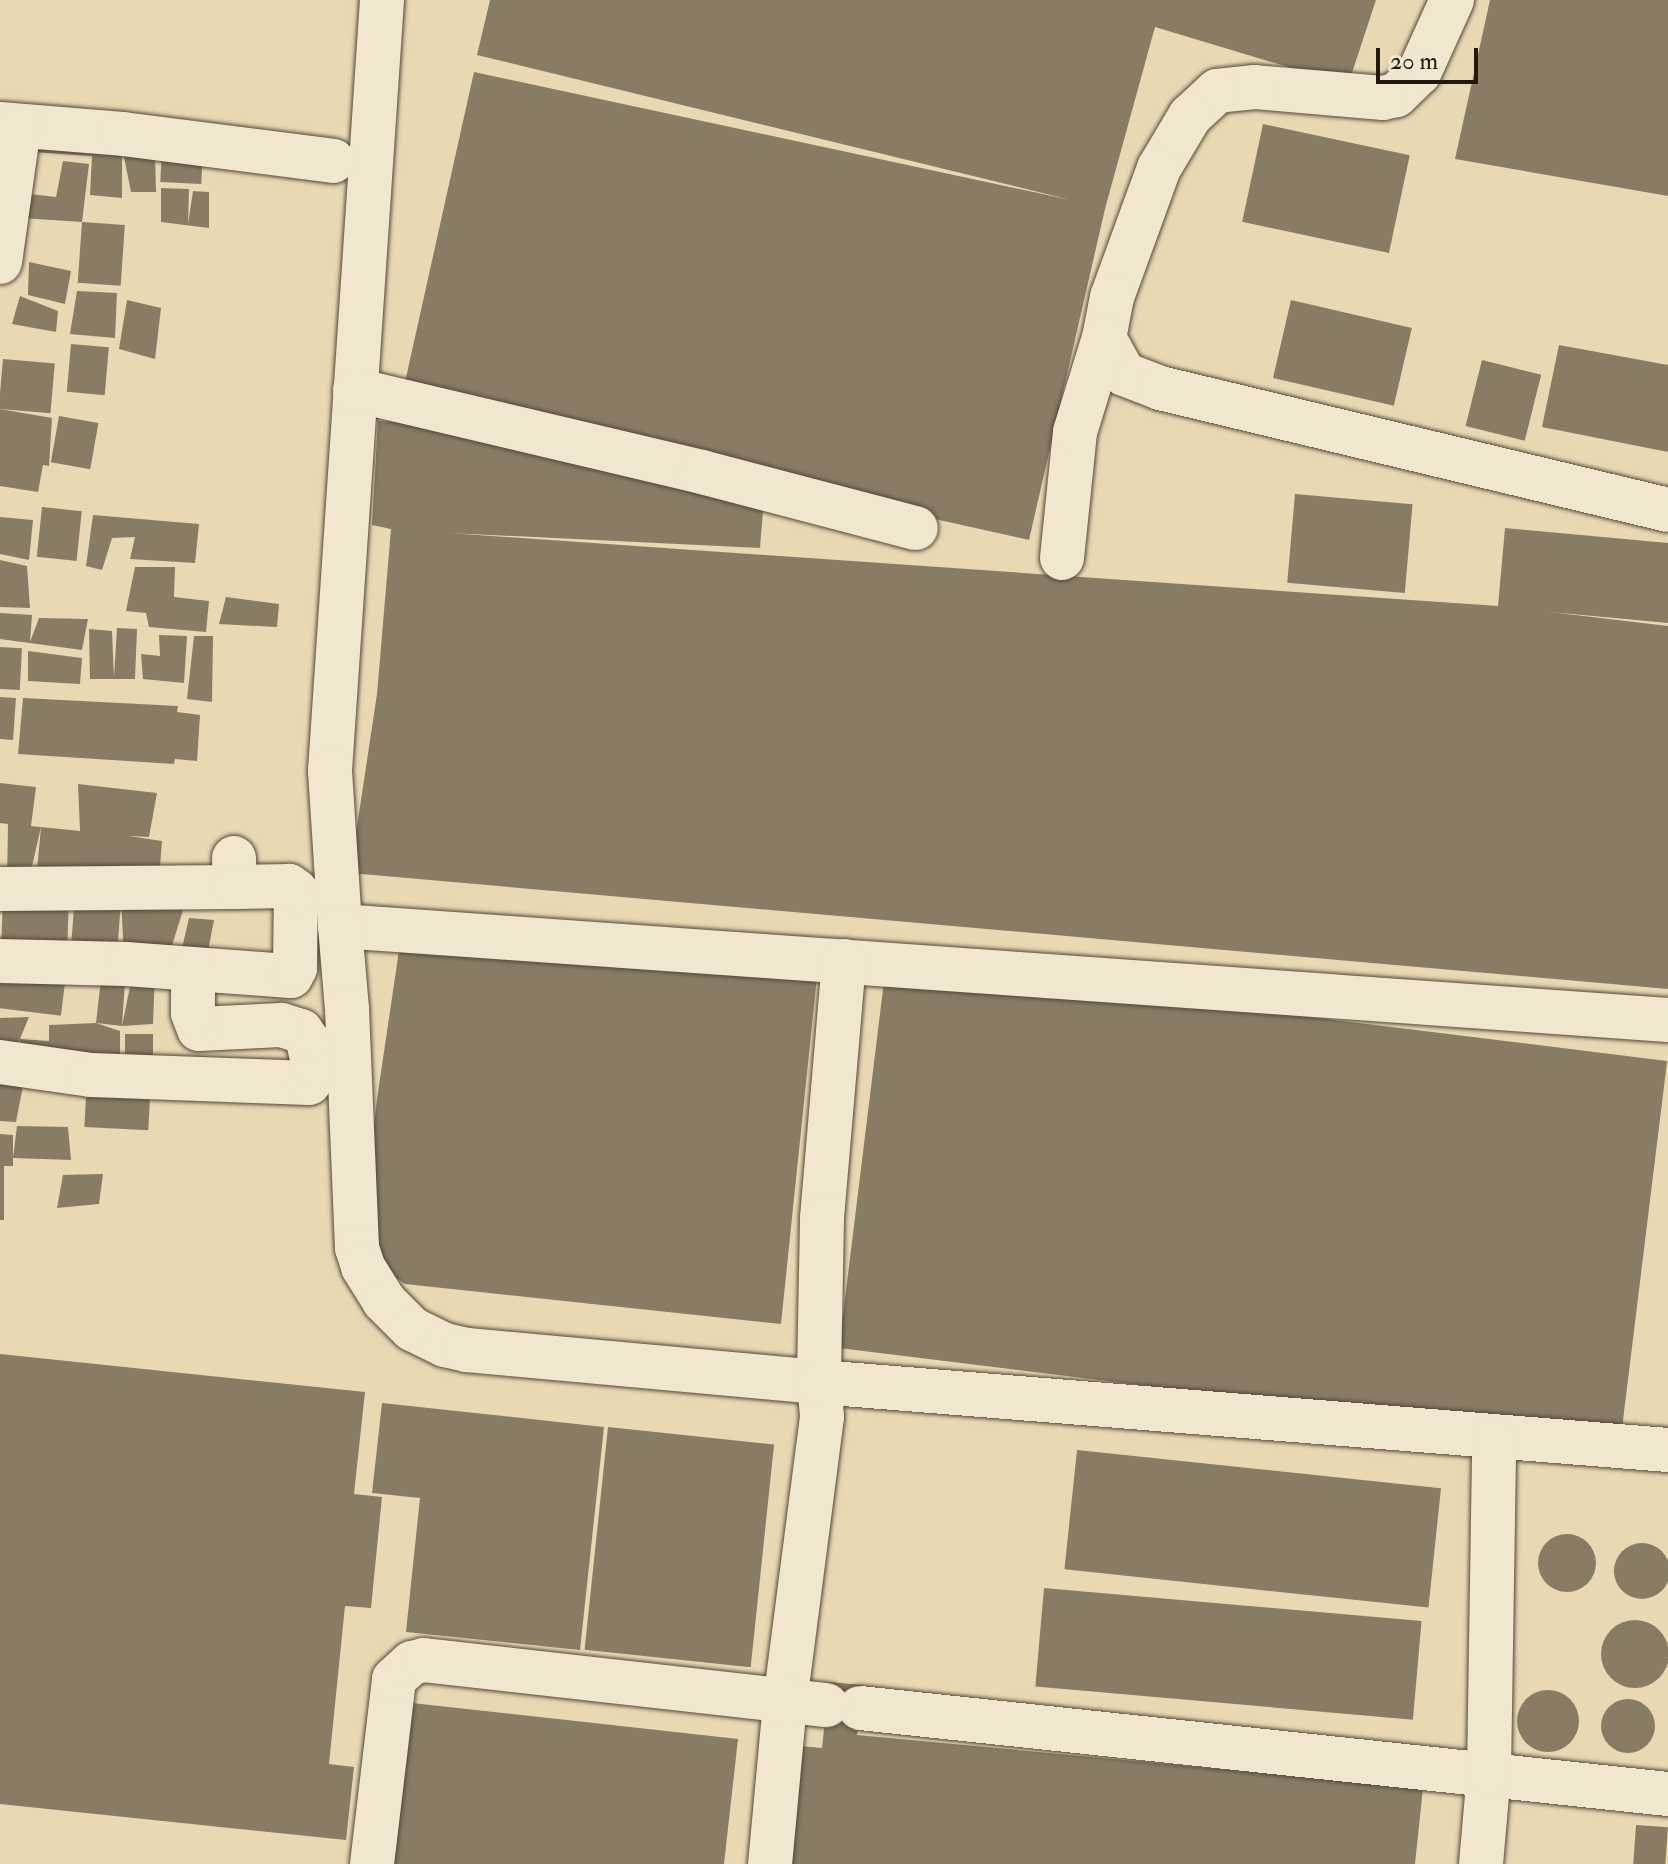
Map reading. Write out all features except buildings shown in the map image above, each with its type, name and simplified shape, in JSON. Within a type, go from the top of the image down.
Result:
[{"type":"street","points":[[382,0],[330,771],[347,1009],[357,1248],[363,1267],[384,1301],[412,1329],[445,1345],[467,1350],[819,1382],[1668,1450]]},
{"type":"street","points":[[1062,558],[1075,432],[1104,338],[1112,297],[1159,168],[1190,116],[1217,91],[1255,87],[1383,98],[1396,95],[1419,73],[1452,0]]},
{"type":"street","points":[[0,262],[9,125],[123,134],[333,161]]},
{"type":"street","points":[[1104,338],[1124,374],[1160,388],[1668,510]]},
{"type":"street","points":[[355,390],[702,472],[916,528]]},
{"type":"street","points":[[0,889],[234,872],[289,886],[296,891],[294,973],[285,977],[193,969],[0,961]]},
{"type":"street","points":[[340,926],[1668,1020]]},
{"type":"street","points":[[770,1864],[824,1705],[822,1417],[819,1382],[822,1219],[844,961]]},
{"type":"street","points":[[0,1062],[91,1075],[309,1083],[313,1063],[308,1041],[301,1031],[281,1025],[199,1029],[193,1013],[193,969]]},
{"type":"street","points":[[1481,1864],[1489,1773],[1494,1438]]},
{"type":"street","points":[[372,1864],[394,1679],[412,1663],[424,1660],[1668,1794]]}]
